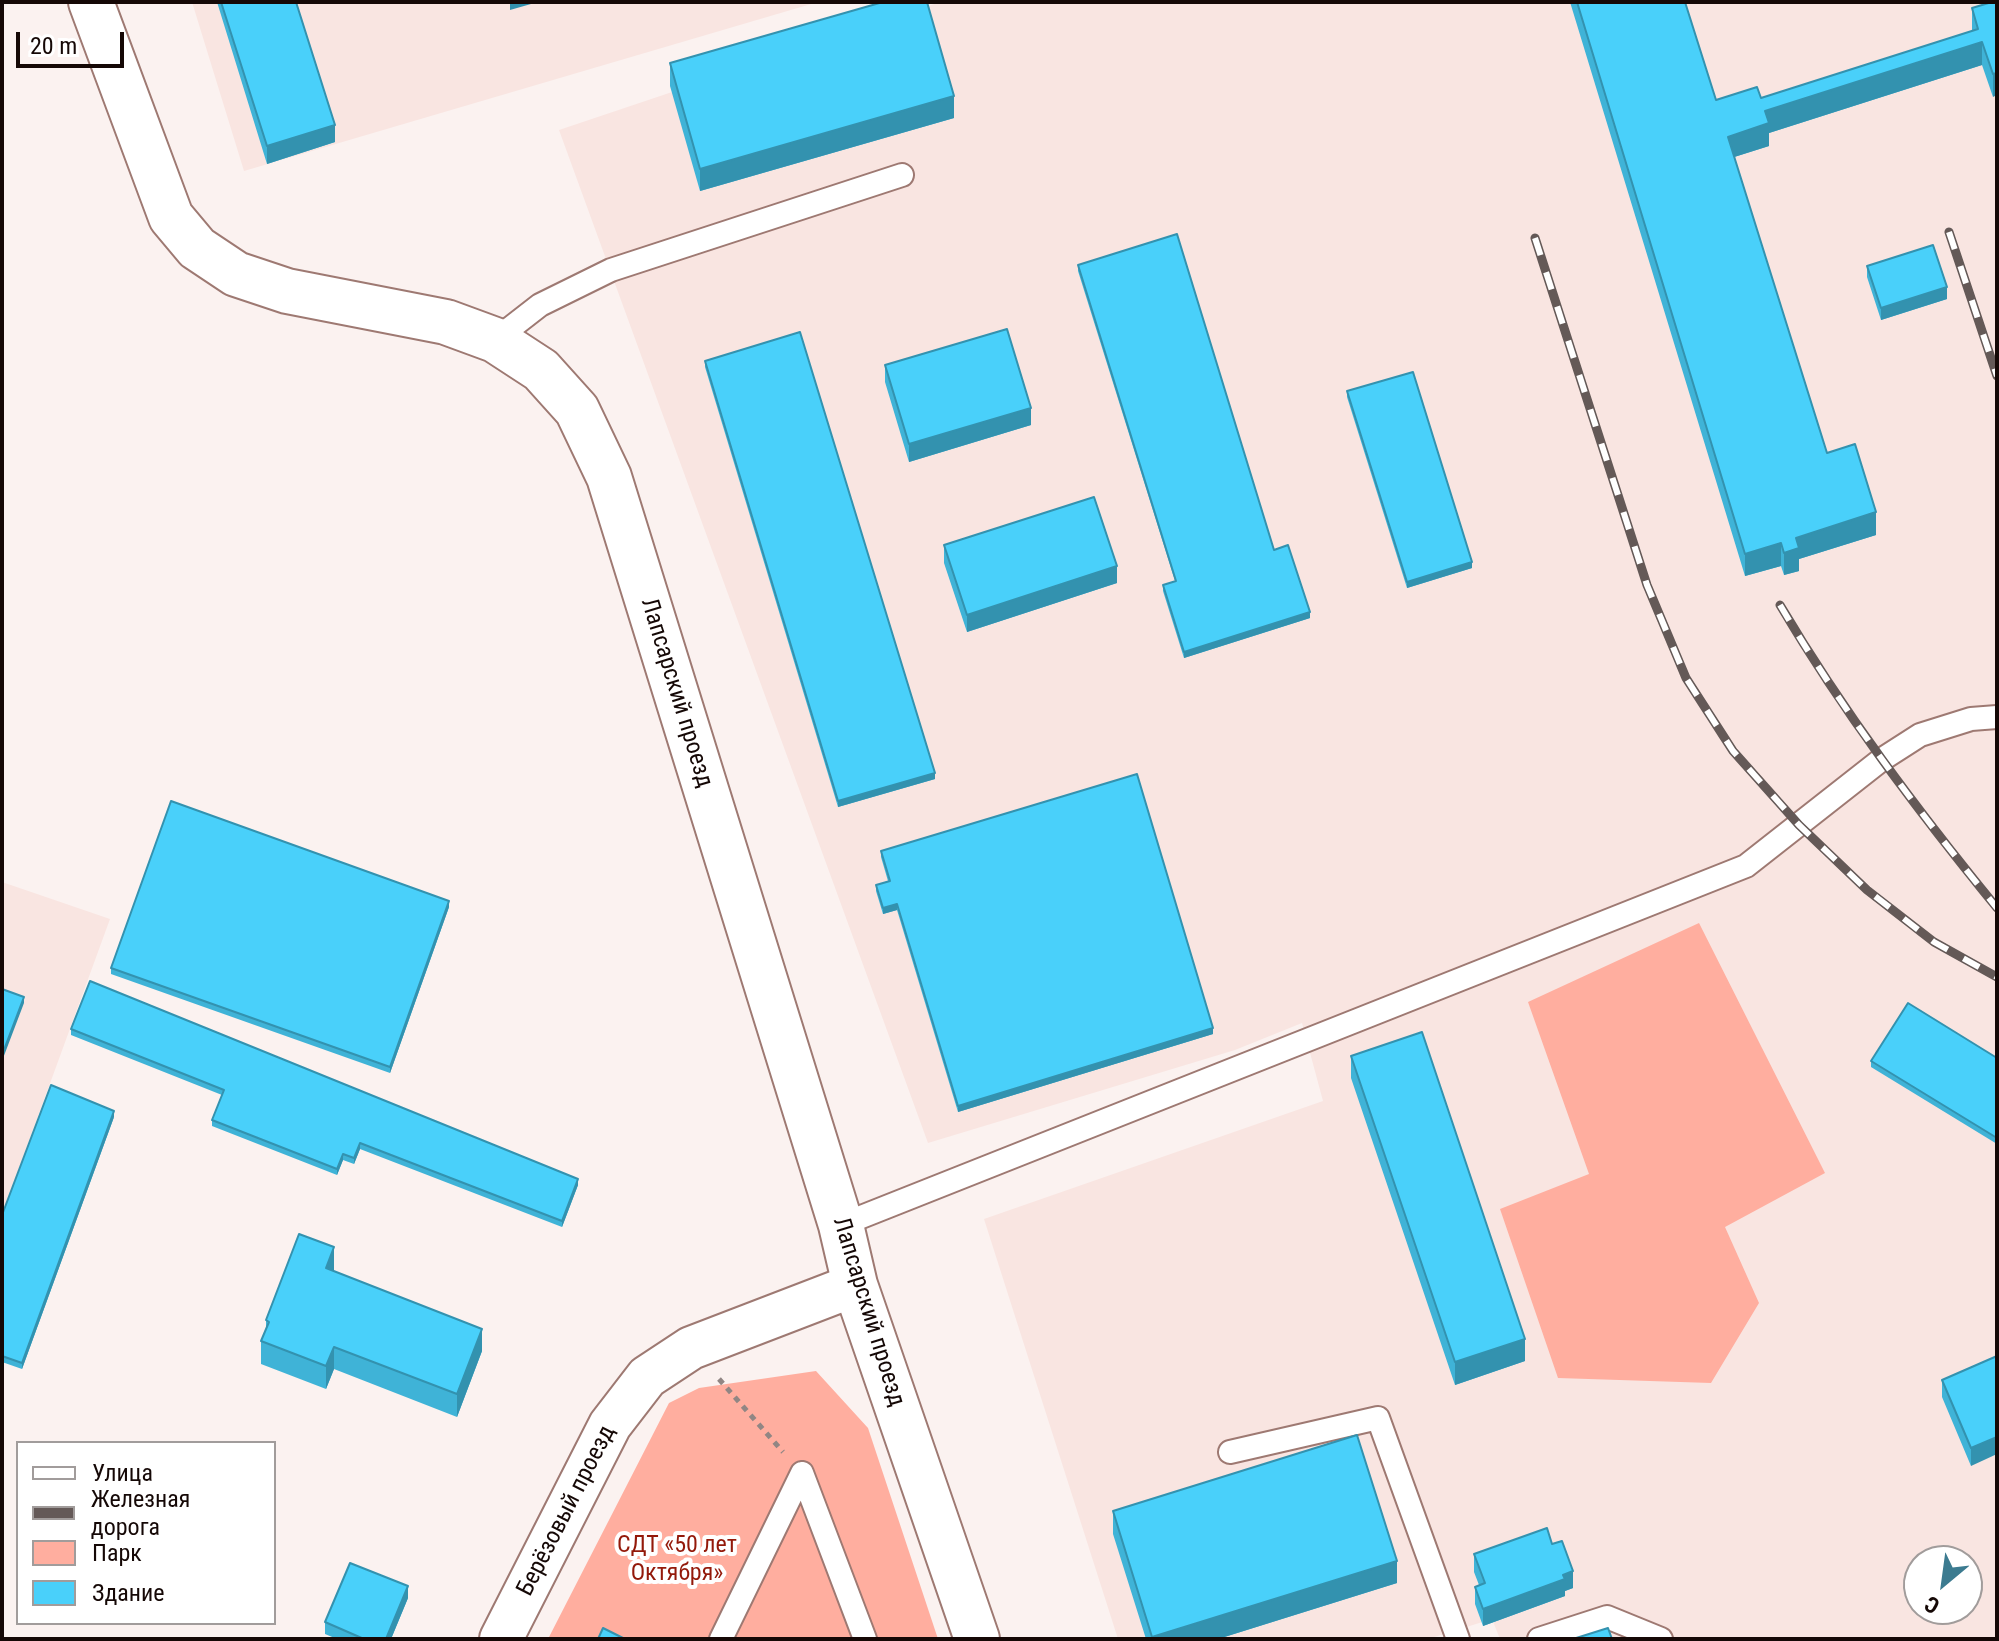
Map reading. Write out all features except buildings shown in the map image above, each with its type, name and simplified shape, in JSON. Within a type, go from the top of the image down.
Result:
[{"type":"street","name":"Лапсарский проезд","points":[[91,2],[171,217],[197,248],[236,274],[287,291],[446,322],[495,340],[541,370],[577,410],[609,477],[841,1225],[855,1285],[977,1639]]},
{"type":"street","name":"Берёзовый проезд","points":[[501,1639],[610,1425],[647,1377],[691,1348],[855,1285]]},
{"type":"lane","points":[[495,340],[540,305],[611,270],[902,175]]},
{"type":"lane","points":[[841,1225],[1746,866],[1881,760],[1920,735],[1971,719],[1997,717]]},
{"type":"lane","points":[[1230,1452],[1378,1418],[1458,1639]]},
{"type":"lane","points":[[721,1639],[802,1473]]},
{"type":"lane","points":[[802,1473],[865,1639]]},
{"type":"lane","points":[[1539,1639],[1607,1617],[1661,1639]]},
{"type":"path","points":[[691,1348],[802,1473]]},
{"type":"shaded area","points":[[192,2],[818,2],[244,171]]},
{"type":"shaded area","points":[[940,2],[1997,2],[1997,1639],[1500,1639],[1492,1619],[1428,1639],[1118,1639],[984,1219],[1323,1101],[1302,1023],[1235,1050],[928,1143],[559,130]]},
{"type":"shaded area","points":[[2,882],[110,919],[2,1215]]},
{"type":"green space","points":[[1699,923],[1825,1173],[1725,1227],[1759,1303],[1711,1383],[1558,1378],[1500,1209],[1589,1174],[1528,1002]]},
{"type":"green space","name":"СДТ «50 лет Октября»","points":[[816,1371],[868,1428],[938,1639],[548,1639],[669,1403],[699,1388]]},
{"type":"railway","points":[[1949,232],[1997,376]]},
{"type":"railway","points":[[1535,238],[1647,585],[1686,678],[1733,751],[1799,825],[1867,890],[1934,942],[1997,977]]},
{"type":"railway","points":[[1780,605],[1883,761],[1997,908]]}]
